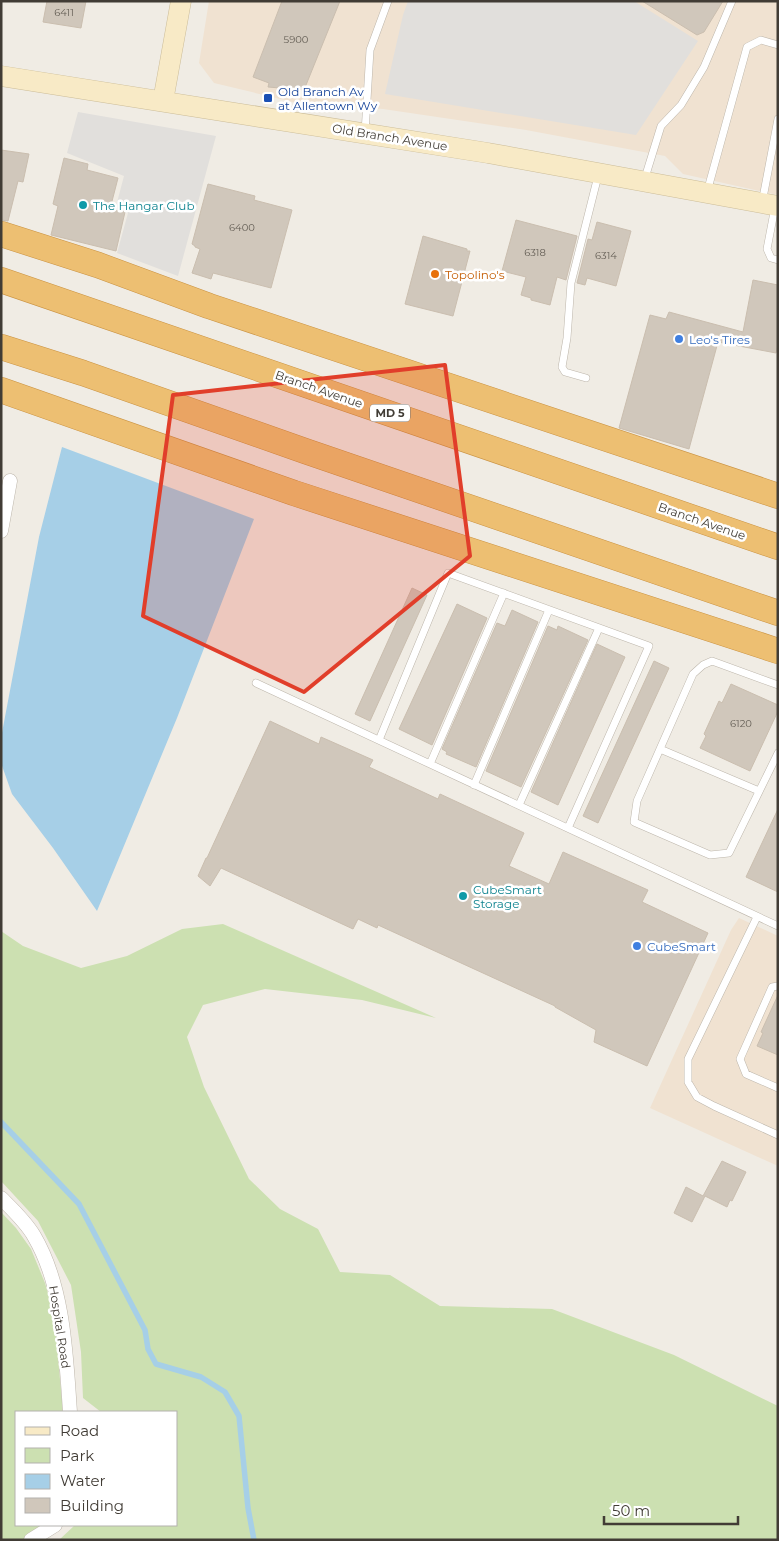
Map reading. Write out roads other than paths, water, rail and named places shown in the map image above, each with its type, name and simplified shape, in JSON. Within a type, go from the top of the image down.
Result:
[{"type":"highway","points":[[1,234],[98,265],[209,306],[778,496]]},
{"type":"highway","name":"Branch Avenue","points":[[1,280],[778,547]]},
{"type":"highway","points":[[1,346],[778,613]]},
{"type":"highway","points":[[1,390],[294,493],[773,650]]},
{"type":"main road","points":[[163,101],[181,1]]},
{"type":"main road","name":"Old Branch Avenue","points":[[1,76],[488,153],[771,205]]},
{"type":"street","points":[[1,530],[10,481]]},
{"type":"street","name":"Hospital Road","points":[[1,1198],[23,1221],[33,1235],[42,1251],[49,1270],[55,1289],[66,1356],[70,1411]]},
{"type":"street","points":[[30,1540],[53,1526]]},
{"type":"lane","points":[[365,134],[370,50],[388,1]]},
{"type":"lane","points":[[644,181],[661,126],[681,105],[704,67],[732,1]]},
{"type":"lane","points":[[707,192],[747,47],[761,40],[778,45]]},
{"type":"lane","points":[[778,120],[767,248],[771,258],[778,260]]},
{"type":"lane","points":[[586,378],[566,372],[562,367],[567,338],[570,283],[599,173]]},
{"type":"lane","points":[[379,740],[448,573],[649,646],[568,828]]},
{"type":"lane","points":[[430,764],[504,593]]},
{"type":"lane","points":[[474,785],[549,610]]},
{"type":"lane","points":[[519,805],[599,628]]},
{"type":"lane","points":[[778,685],[712,661],[703,665],[693,674],[636,801],[634,822],[710,855],[729,853],[778,753]]},
{"type":"lane","points":[[256,683],[778,926]]},
{"type":"lane","points":[[660,749],[759,791]]},
{"type":"lane","points":[[757,917],[688,1059],[688,1082],[697,1096],[714,1106],[778,1135]]},
{"type":"lane","points":[[778,986],[772,987],[740,1058],[746,1074],[778,1088]]},
{"type":"water","points":[[62,447],[254,519],[177,718],[97,911],[12,794],[1,763],[1,738],[39,537]]},
{"type":"waterway","points":[[1,1122],[79,1204],[145,1330],[148,1349],[156,1364],[201,1377],[225,1392],[239,1416],[248,1508],[254,1540]]},
{"type":"place","name":"Old Branch Av at Allentown Wy","points":[[268,98]]},
{"type":"place","name":"The Hangar Club","points":[[83,205]]},
{"type":"place","name":"Topolino's","points":[[435,274]]},
{"type":"place","name":"Leo's Tires","points":[[679,339]]},
{"type":"place","name":"CubeSmart Storage","points":[[463,896]]},
{"type":"place","name":"CubeSmart","points":[[637,946]]}]
